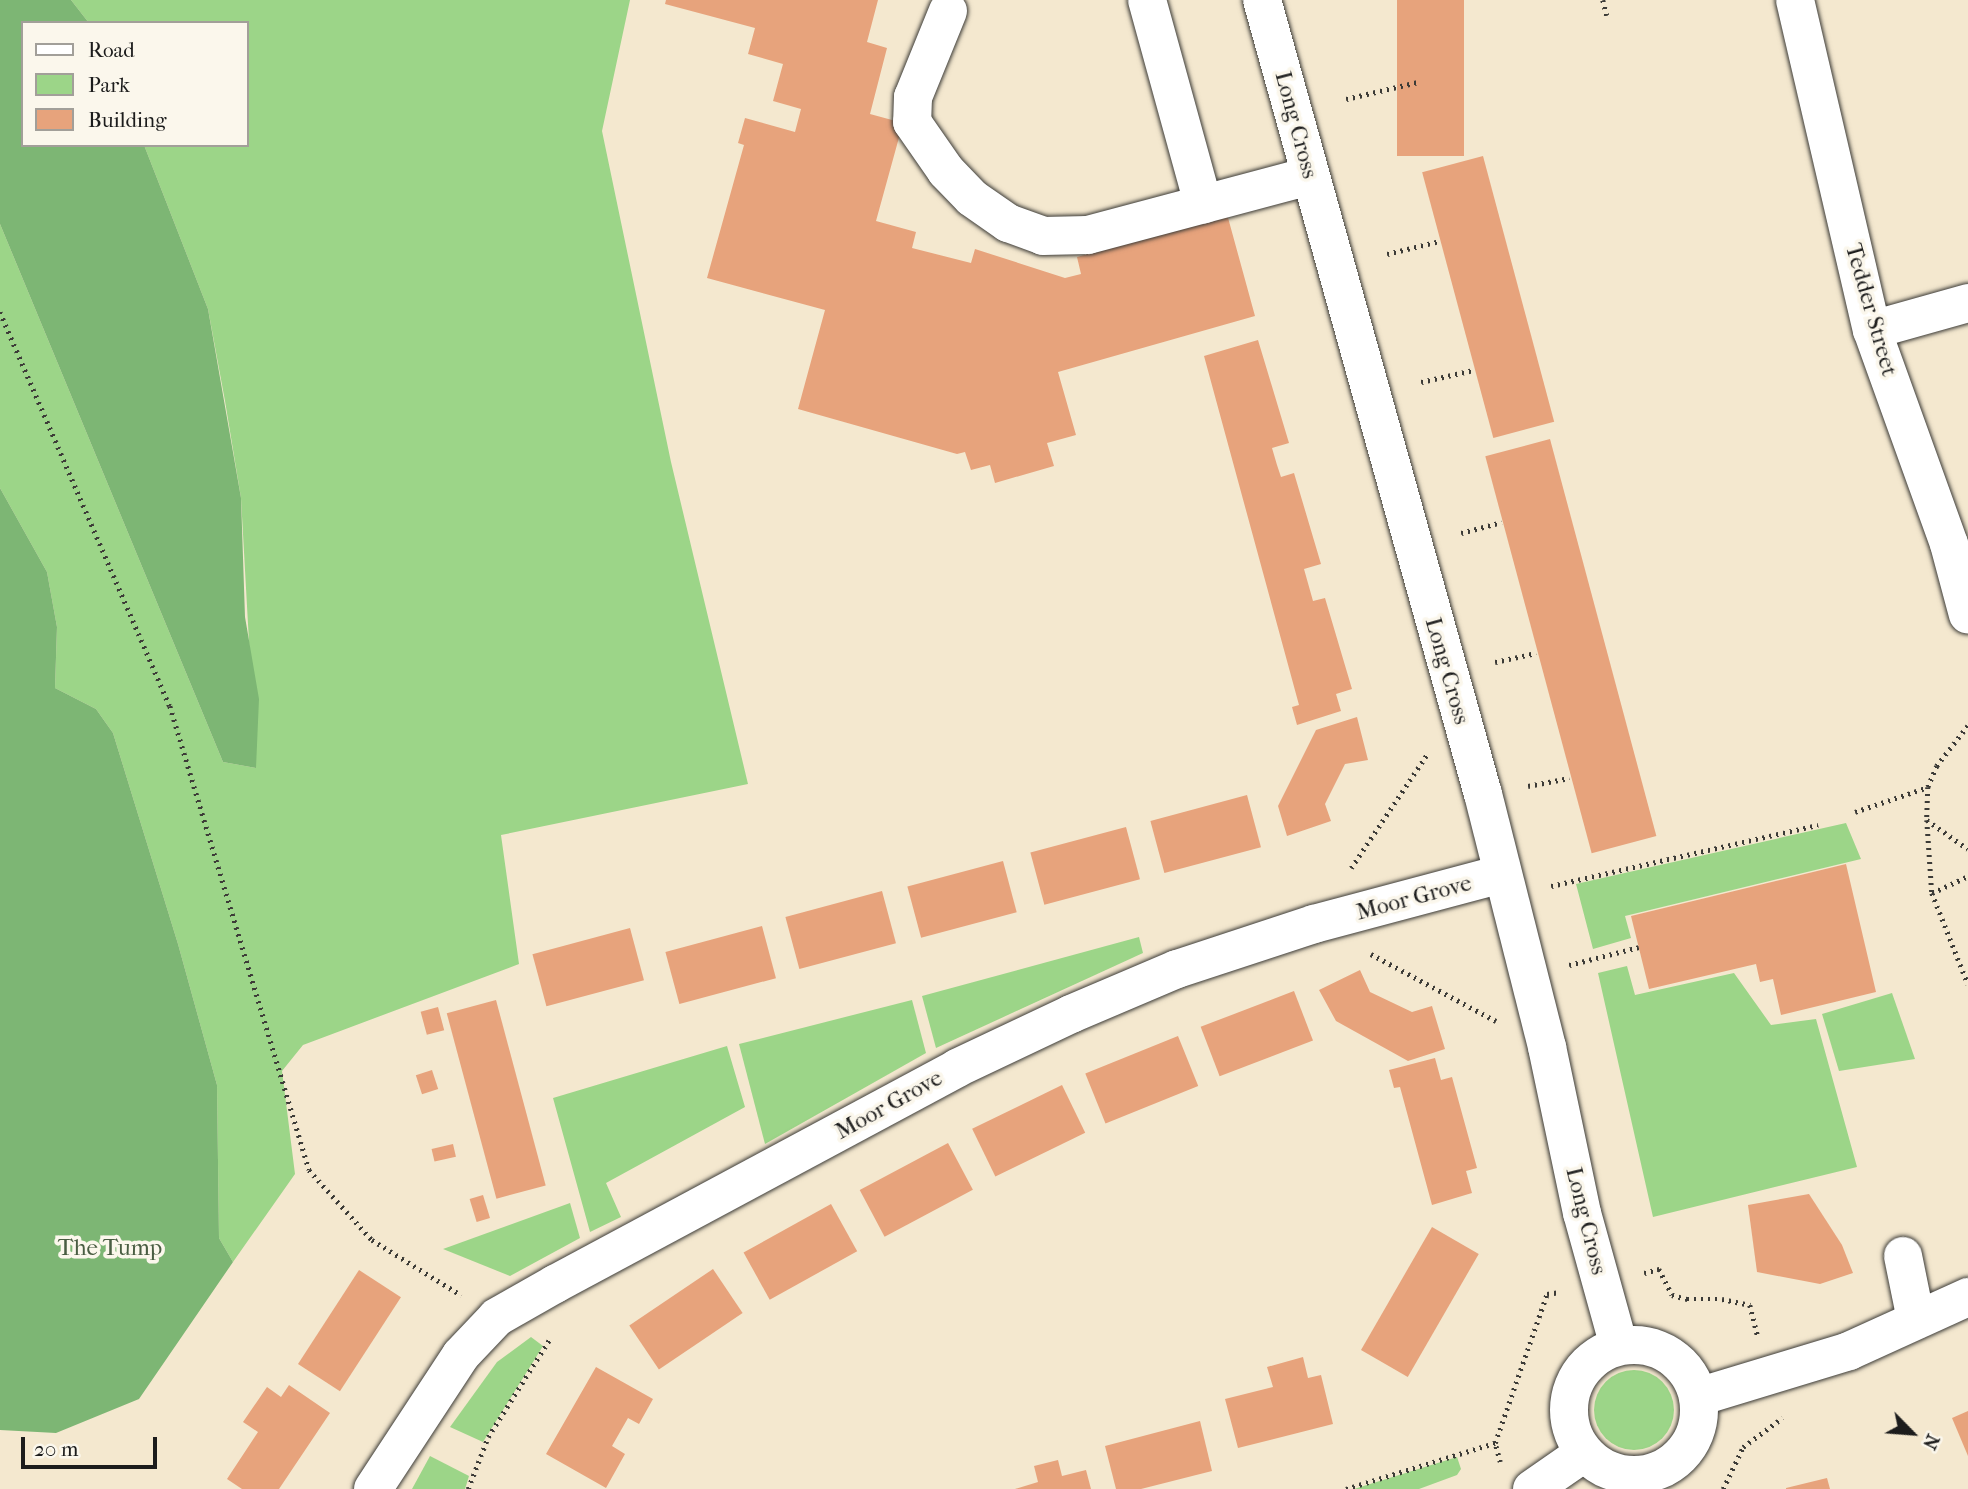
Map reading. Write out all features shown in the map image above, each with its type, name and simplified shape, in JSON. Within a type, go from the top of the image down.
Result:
[{"type":"street","points":[[1147,0],[1203,204]]},
{"type":"street","name":"Long Cross","points":[[1262,0],[1504,885],[1601,1285],[1619,1346]]},
{"type":"street","name":"Tedder Street","points":[[1795,0],[1872,331],[1949,544],[1968,615]]},
{"type":"street","points":[[948,11],[913,97],[912,122],[920,139],[972,198],[1008,223],[1043,236],[1088,235],[1310,176]]},
{"type":"street","points":[[1872,331],[1968,303]]},
{"type":"street","name":"Moor Grove","points":[[373,1489],[435,1389],[498,1317],[957,1068],[1070,1014],[1177,969],[1289,932],[1504,885]]},
{"type":"street","points":[[1903,1256],[1916,1321]]},
{"type":"street","points":[[1698,1397],[1849,1351],[1968,1297]]},
{"type":"street","points":[[1619,1346],[1650,1347],[1678,1361],[1698,1397],[1699,1420],[1692,1440],[1663,1480],[1620,1474],[1600,1466],[1584,1453],[1573,1437],[1569,1399],[1586,1365],[1619,1346]]},
{"type":"street","points":[[1532,1489],[1584,1453]]},
{"type":"path","points":[[1603,0],[1607,16]]},
{"type":"path","points":[[1346,99],[1418,82]]},
{"type":"path","points":[[1387,254],[1440,241]]},
{"type":"path","points":[[0,312],[170,706],[309,1170],[372,1240],[498,1317]]},
{"type":"path","points":[[1421,382],[1474,370]]},
{"type":"path","points":[[1461,533],[1502,522]]},
{"type":"path","points":[[1495,662],[1536,653]]},
{"type":"path","points":[[1968,726],[1937,766],[1928,787],[1927,820],[1932,893],[1968,984]]},
{"type":"path","points":[[1528,786],[1569,778]]},
{"type":"path","points":[[1855,812],[1928,787]]},
{"type":"path","points":[[1927,820],[1968,849]]},
{"type":"path","points":[[1504,885],[1818,825]]},
{"type":"path","points":[[1932,893],[1968,876]]},
{"type":"path","points":[[1528,976],[1639,947]]},
{"type":"path","points":[[468,1489],[488,1437],[550,1338],[555,1284]]},
{"type":"path","points":[[1501,1466],[1495,1443],[1547,1294],[1601,1285]]},
{"type":"path","points":[[1346,1489],[1495,1443]]},
{"type":"green space","points":[[0,0],[71,0],[87,21],[21,21],[21,147],[145,147],[208,309],[241,498],[245,617],[259,699],[256,768],[223,762],[0,224]]},
{"type":"green space","points":[[71,0],[630,0],[602,131],[671,462],[748,784],[501,835],[519,964],[303,1045],[282,1071],[295,1174],[233,1262],[219,1238],[217,1085],[178,944],[113,733],[96,709],[55,688],[57,627],[47,572],[0,488],[0,224],[223,762],[256,768],[241,498],[225,401],[208,309],[145,147],[248,147],[248,21],[87,21]]},
{"type":"green space","name":"The Tump","points":[[0,488],[47,572],[57,627],[55,688],[96,709],[113,733],[178,944],[217,1085],[219,1238],[233,1262],[139,1399],[56,1433],[0,1430]]},
{"type":"green space","points":[[1846,823],[1861,859],[1625,916],[1631,938],[1593,949],[1576,884]]},
{"type":"green space","points":[[1139,937],[1143,953],[936,1048],[922,996]]},
{"type":"green space","points":[[1627,966],[1635,995],[1734,973],[1771,1025],[1816,1019],[1857,1167],[1653,1217],[1598,973]]},
{"type":"green space","points":[[1892,993],[1915,1059],[1839,1071],[1822,1014]]},
{"type":"green space","points":[[912,1000],[926,1053],[765,1144],[739,1044]]},
{"type":"green space","points":[[727,1046],[745,1107],[606,1183],[621,1217],[590,1232],[553,1098]]},
{"type":"green space","points":[[570,1203],[580,1238],[510,1276],[443,1249]]},
{"type":"green space","points":[[531,1337],[543,1346],[483,1442],[450,1427],[497,1362]]},
{"type":"green space","points":[[1634,1370],[1649,1373],[1662,1382],[1671,1395],[1674,1410],[1671,1425],[1662,1438],[1649,1447],[1634,1450],[1619,1447],[1606,1438],[1597,1425],[1594,1410],[1597,1395],[1606,1382],[1619,1373]]},
{"type":"green space","points":[[430,1456],[469,1476],[465,1489],[412,1489]]},
{"type":"green space","points":[[1457,1457],[1461,1469],[1457,1475],[1419,1489],[1354,1489]]},
{"type":"building","points":[[666,0],[878,0],[867,42],[887,48],[870,114],[903,123],[876,221],[916,232],[912,248],[971,263],[975,249],[1065,278],[1081,274],[1077,257],[1227,214],[1255,316],[1058,372],[1076,435],[1047,443],[1054,466],[995,483],[990,465],[971,470],[965,452],[957,454],[798,409],[825,310],[707,278],[744,145],[738,143],[745,118],[795,132],[801,109],[773,101],[783,64],[748,54],[755,28],[665,4]]},
{"type":"building","points":[[1397,0],[1464,0],[1464,156],[1397,156]]},
{"type":"building","points":[[1483,156],[1554,422],[1493,438],[1422,172]]},
{"type":"building","points":[[1258,340],[1289,443],[1272,448],[1281,477],[1294,473],[1321,564],[1304,569],[1313,601],[1325,598],[1352,689],[1336,694],[1341,711],[1297,725],[1292,707],[1299,705],[1204,356]]},
{"type":"building","points":[[1550,439],[1656,836],[1592,853],[1485,456]]},
{"type":"building","points":[[1357,717],[1368,760],[1345,764],[1325,804],[1331,821],[1287,836],[1278,806],[1316,730]]},
{"type":"building","points":[[1247,795],[1261,847],[1164,873],[1150,821]]},
{"type":"building","points":[[1126,827],[1140,879],[1044,905],[1030,853]]},
{"type":"building","points":[[1003,861],[1017,912],[921,938],[907,887]]},
{"type":"building","points":[[1846,864],[1876,992],[1781,1015],[1773,979],[1760,982],[1756,964],[1649,989],[1631,916]]},
{"type":"building","points":[[882,891],[896,943],[799,969],[785,917]]},
{"type":"building","points":[[762,926],[776,978],[679,1004],[665,952]]},
{"type":"building","points":[[630,928],[644,980],[546,1006],[532,954]]},
{"type":"building","points":[[1360,970],[1370,992],[1412,1012],[1432,1006],[1445,1049],[1408,1061],[1336,1021],[1319,990]]},
{"type":"building","points":[[1294,991],[1313,1040],[1220,1076],[1201,1027]]},
{"type":"building","points":[[496,1000],[546,1185],[496,1199],[447,1013]]},
{"type":"building","points":[[438,1007],[444,1030],[427,1035],[421,1012]]},
{"type":"building","points":[[1178,1036],[1198,1086],[1106,1124],[1085,1073]]},
{"type":"building","points":[[1435,1058],[1441,1080],[1452,1077],[1477,1168],[1466,1171],[1472,1193],[1432,1205],[1400,1087],[1394,1088],[1389,1070]]},
{"type":"building","points":[[432,1070],[438,1089],[422,1094],[416,1075]]},
{"type":"building","points":[[1062,1085],[1085,1133],[995,1176],[972,1129]]},
{"type":"building","points":[[948,1143],[973,1190],[885,1237],[860,1190]]},
{"type":"building","points":[[453,1144],[456,1157],[434,1162],[432,1149]]},
{"type":"building","points":[[1809,1194],[1842,1245],[1853,1273],[1820,1284],[1757,1272],[1748,1205]]},
{"type":"building","points":[[483,1195],[490,1218],[477,1222],[470,1199]]},
{"type":"building","points":[[831,1204],[857,1251],[770,1300],[744,1252]]},
{"type":"building","points":[[1432,1227],[1479,1254],[1408,1377],[1361,1350]]},
{"type":"building","points":[[713,1269],[743,1313],[659,1369],[629,1325]]},
{"type":"building","points":[[359,1270],[401,1297],[340,1391],[298,1364]]},
{"type":"building","points":[[1303,1357],[1308,1378],[1321,1375],[1333,1424],[1238,1448],[1225,1399],[1273,1387],[1267,1367]]},
{"type":"building","points":[[596,1367],[653,1399],[639,1424],[628,1418],[612,1446],[625,1454],[606,1488],[546,1454]]},
{"type":"building","points":[[289,1385],[330,1413],[279,1489],[242,1489],[227,1479],[258,1432],[243,1422],[267,1387],[281,1397]]},
{"type":"building","points":[[1968,1411],[1968,1456],[1952,1418]]},
{"type":"building","points":[[1200,1421],[1212,1471],[1141,1489],[1116,1489],[1105,1446]]},
{"type":"building","points":[[1058,1460],[1062,1476],[1086,1470],[1091,1489],[1015,1489],[1038,1482],[1034,1466]]},
{"type":"building","points":[[1827,1478],[1830,1489],[1786,1489],[1786,1488]]}]
